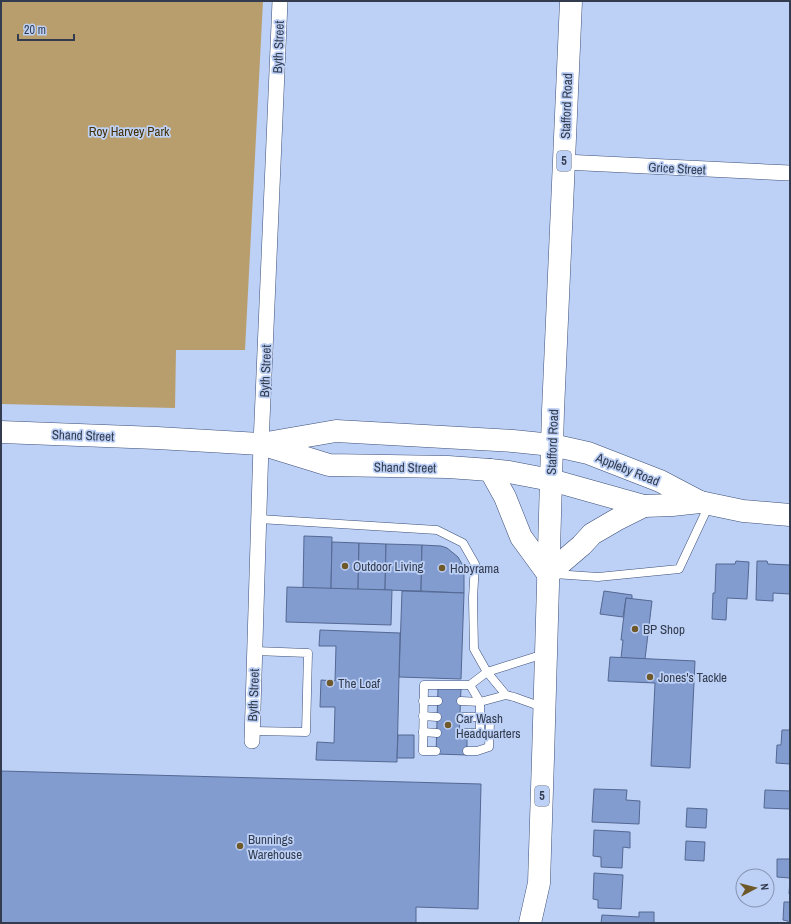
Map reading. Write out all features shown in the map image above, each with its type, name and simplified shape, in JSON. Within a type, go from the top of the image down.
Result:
[{"type":"main road","name":"Stafford Road","points":[[530,923],[538,883],[545,708],[552,445],[571,1]]},
{"type":"main road","name":"Shand Street","points":[[1,432],[262,444],[336,431],[514,441],[552,445]]},
{"type":"main road","name":"Shand Street","points":[[262,444],[329,465],[448,467],[509,472],[551,480]]},
{"type":"main road","name":"Appleby Road","points":[[552,445],[588,453],[660,481],[704,503],[743,511],[790,515]]},
{"type":"main road","points":[[490,470],[505,497],[521,537],[548,574],[582,545],[592,534],[644,506]]},
{"type":"main road","name":"Appleby Road","points":[[551,480],[644,506],[672,506],[704,503]]},
{"type":"main road","name":"Stafford Road","points":[[538,883],[546,923]]},
{"type":"street","name":"Byth Street","points":[[252,736],[259,519],[280,1]]},
{"type":"street","name":"Grice Street","points":[[564,162],[790,173]]},
{"type":"lane","points":[[548,574],[598,577],[679,569],[704,503]]},
{"type":"lane","points":[[259,519],[437,530],[463,543],[475,564],[473,598],[474,649],[487,672],[506,695]]},
{"type":"lane","points":[[252,736],[306,732],[308,653],[254,651]]},
{"type":"lane","points":[[436,751],[423,751],[424,685],[470,685],[487,672],[546,653]]},
{"type":"lane","points":[[460,733],[480,733],[480,702],[470,685]]},
{"type":"lane","points":[[460,701],[480,702],[506,695],[545,708]]},
{"type":"lane","points":[[423,701],[438,701]]},
{"type":"lane","points":[[423,716],[437,717]]},
{"type":"lane","points":[[460,717],[479,717],[490,722],[489,747],[477,751],[467,751]]},
{"type":"lane","points":[[423,732],[437,733]]},
{"type":"green space","name":"Roy Harvey Park","points":[[1,1],[263,1],[245,350],[176,350],[175,408],[1,404]]},
{"type":"building","points":[[304,536],[332,537],[331,589],[303,588]]},
{"type":"building","name":"Outdoor Living","points":[[332,542],[359,543],[358,590],[331,589]]},
{"type":"building","points":[[359,543],[386,544],[385,590],[358,590]]},
{"type":"building","points":[[386,544],[422,545],[421,591],[385,590]]},
{"type":"building","name":"Hobyrama","points":[[422,545],[441,546],[447,548],[458,557],[462,564],[464,573],[464,593],[421,591]]},
{"type":"building","points":[[736,561],[749,562],[747,599],[727,598],[726,620],[712,619],[716,564],[735,564]]},
{"type":"building","points":[[757,561],[767,561],[768,564],[790,565],[790,594],[773,593],[773,601],[756,600]]},
{"type":"building","points":[[287,587],[392,590],[391,625],[286,622]]},
{"type":"building","points":[[402,591],[464,593],[461,679],[399,677]]},
{"type":"building","points":[[604,591],[632,595],[632,599],[626,598],[623,617],[600,614]]},
{"type":"building","name":"BP Shop","points":[[626,598],[652,601],[645,659],[621,658],[623,640],[621,640]]},
{"type":"building","points":[[320,630],[400,633],[397,762],[316,760],[317,742],[334,743],[335,707],[320,707],[321,680],[335,681],[336,646],[319,646]]},
{"type":"building","points":[[610,657],[695,661],[690,768],[651,766],[655,683],[608,681]]},
{"type":"building","name":"Car Wash Headquarters","points":[[438,688],[461,688],[459,738],[467,739],[467,755],[436,754]]},
{"type":"building","points":[[782,730],[790,730],[790,764],[776,763],[777,745],[781,745]]},
{"type":"building","points":[[398,735],[414,735],[414,758],[397,758]]},
{"type":"building","name":"Bunnings Warehouse","points":[[1,771],[481,784],[478,909],[416,907],[416,923],[1,923]]},
{"type":"building","points":[[594,789],[627,790],[626,800],[640,801],[639,824],[592,822]]},
{"type":"building","points":[[765,790],[790,791],[790,809],[764,808]]},
{"type":"building","points":[[687,808],[707,809],[706,828],[686,827]]},
{"type":"building","points":[[594,830],[630,832],[630,848],[623,847],[622,868],[601,867],[601,857],[593,856]]},
{"type":"building","points":[[686,841],[705,842],[704,861],[685,860]]},
{"type":"building","points":[[777,859],[790,859],[790,878],[777,877]]},
{"type":"building","points":[[594,873],[623,875],[621,909],[598,908],[598,900],[593,899]]},
{"type":"building","points":[[784,902],[790,902],[790,923],[783,920]]},
{"type":"building","points":[[639,912],[654,912],[654,923],[601,923],[602,915],[639,917]]},
{"type":"place","name":"Outdoor Living","points":[[345,566]]},
{"type":"place","name":"Hobyrama","points":[[442,568]]},
{"type":"place","name":"BP Shop","points":[[635,629]]},
{"type":"place","name":"Jones's Tackle","points":[[650,677]]},
{"type":"place","name":"The Loaf","points":[[330,683]]},
{"type":"place","name":"Car Wash Headquarters","points":[[448,725]]},
{"type":"place","name":"Bunnings Warehouse","points":[[240,846]]}]
